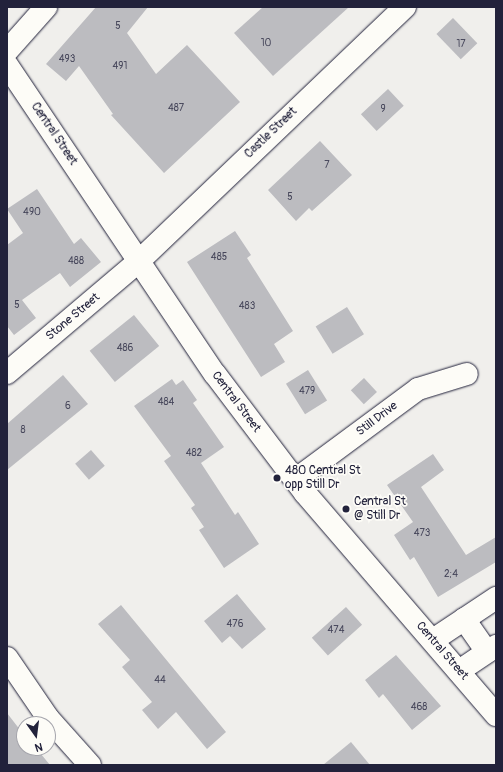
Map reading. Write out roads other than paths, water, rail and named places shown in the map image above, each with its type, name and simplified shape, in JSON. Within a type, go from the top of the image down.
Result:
[{"type":"street","points":[[7,51],[46,7]]},
{"type":"street","name":"Castle Street","points":[[139,261],[405,7]]},
{"type":"street","name":"Central Street","points":[[7,65],[215,374],[295,480],[496,715]]},
{"type":"street","name":"Stone Street","points":[[7,373],[139,261]]},
{"type":"street","name":"Still Drive","points":[[295,480],[418,389],[468,374]]},
{"type":"street","points":[[433,640],[496,598]]},
{"type":"street","points":[[459,671],[492,649],[464,619]]},
{"type":"street","points":[[7,658],[48,718],[90,765]]},
{"type":"place","name":"480 Central St opp Still Dr","points":[[277,478]]},
{"type":"place","name":"Central St @ Still Dr","points":[[346,509]]}]
